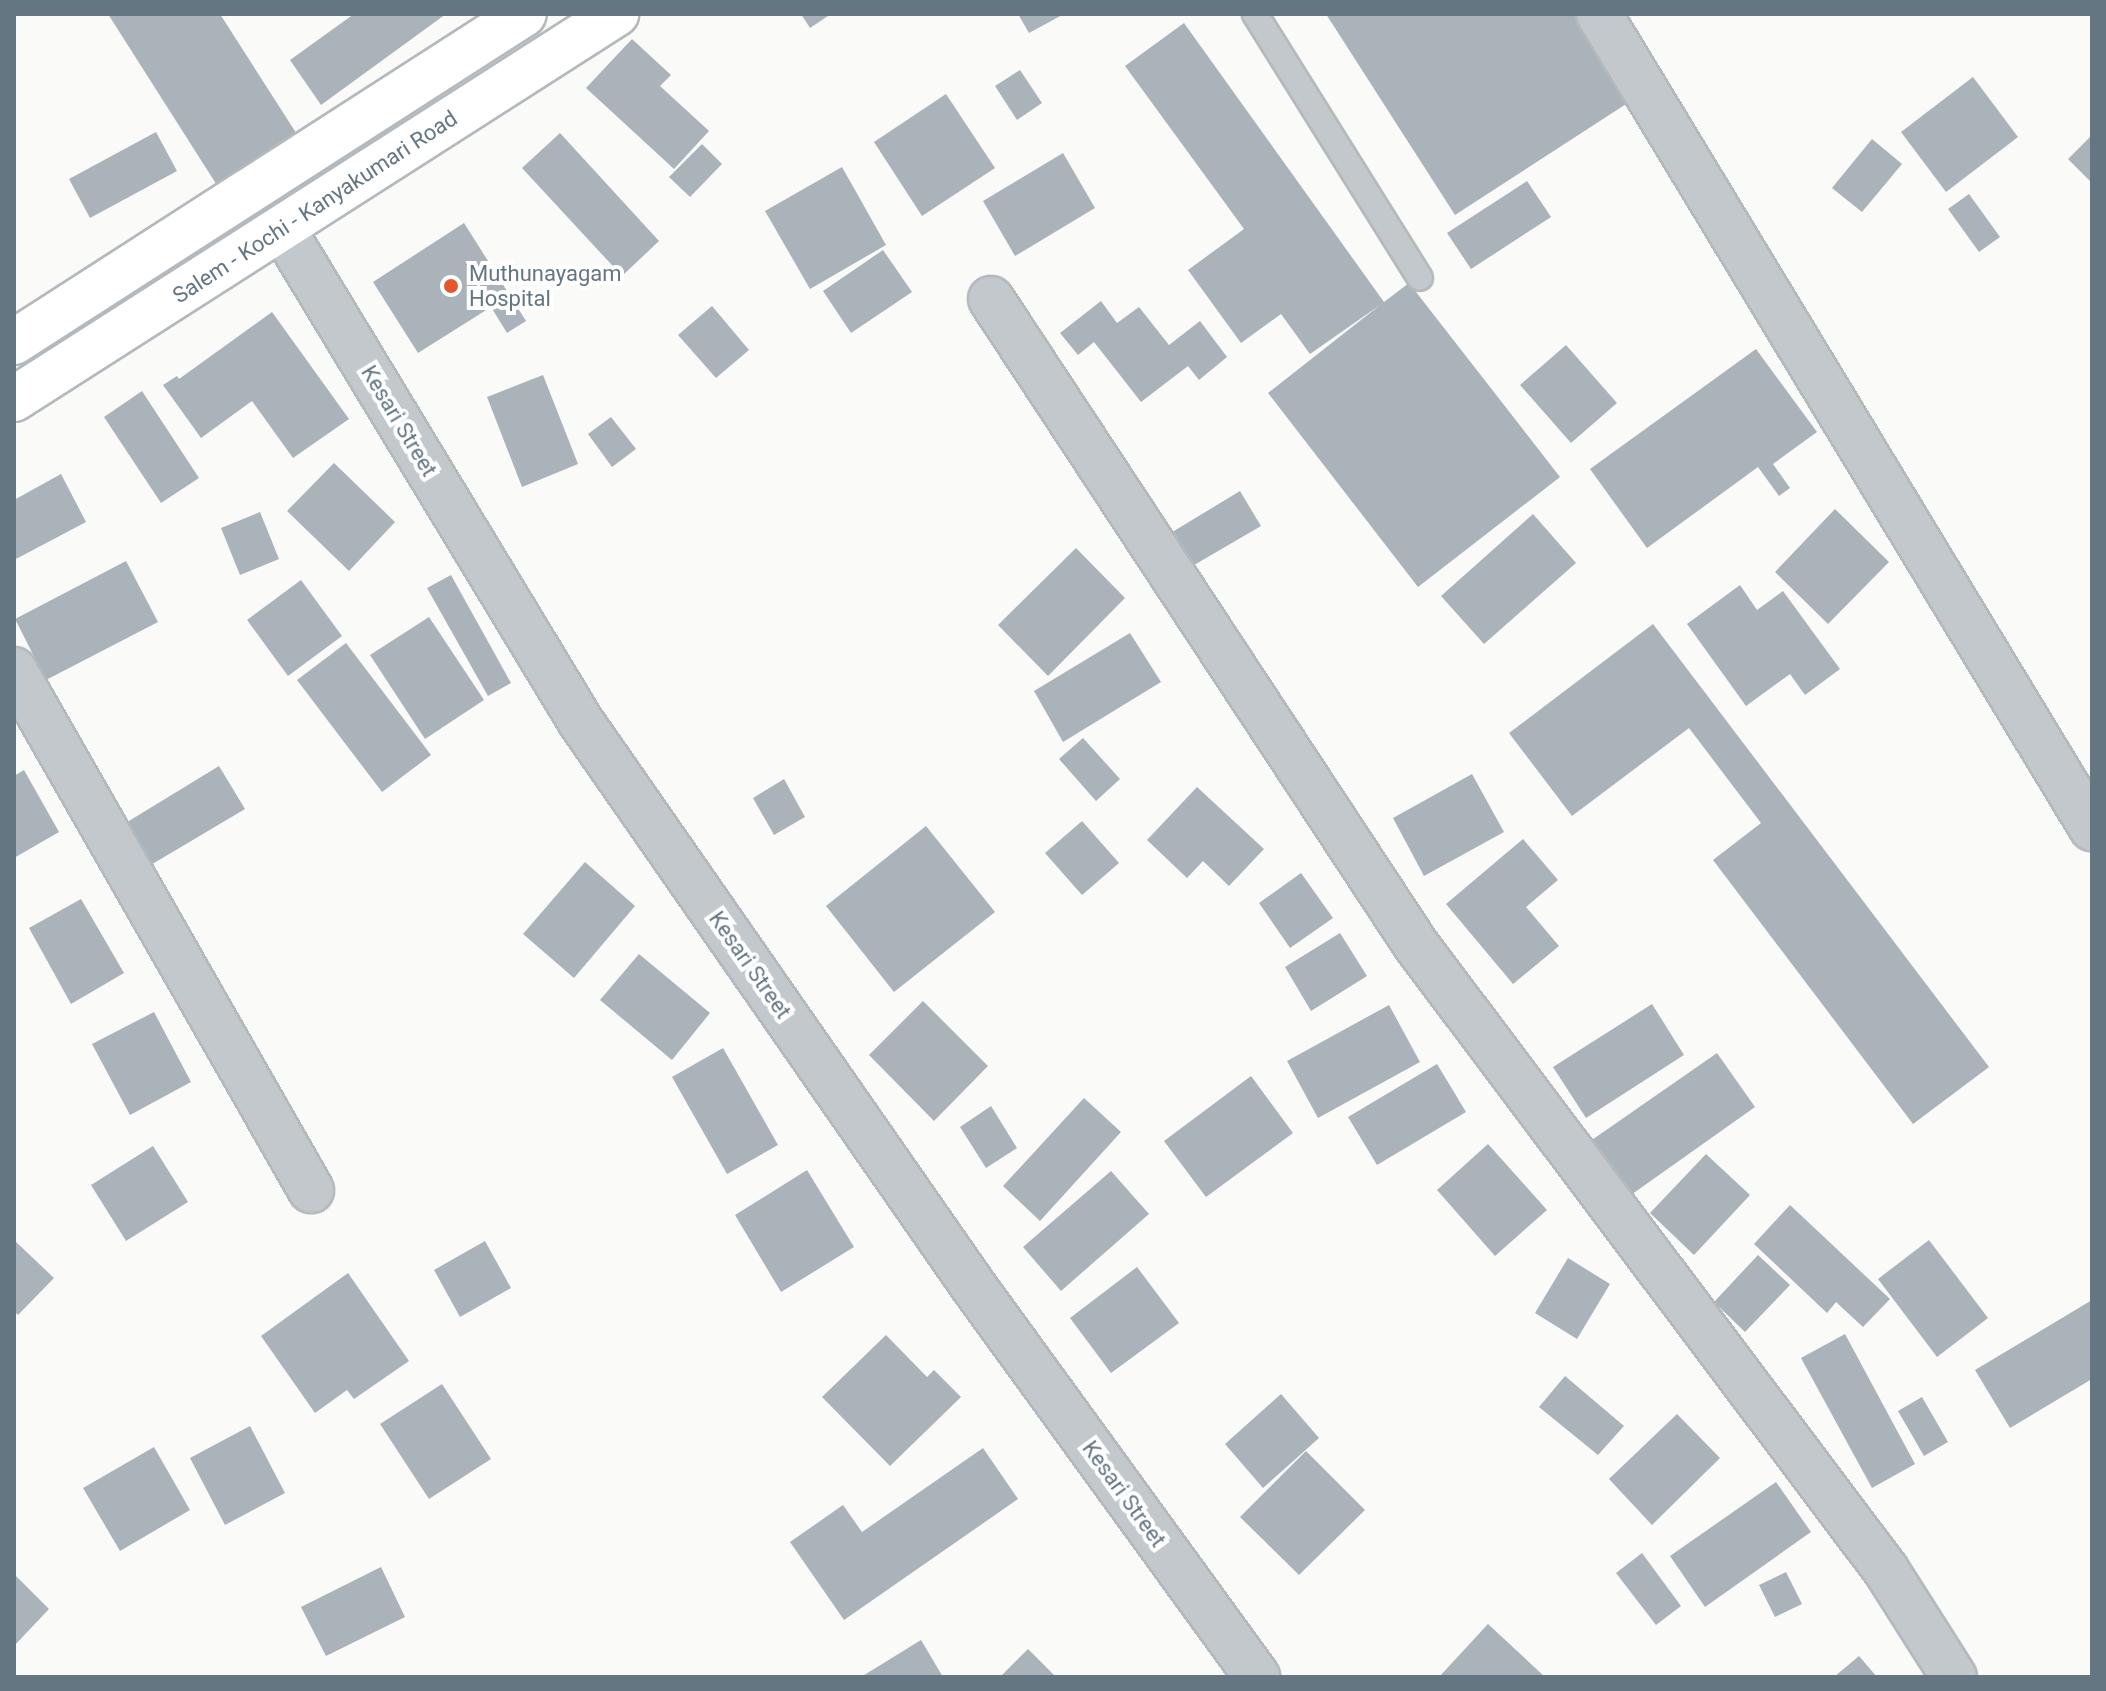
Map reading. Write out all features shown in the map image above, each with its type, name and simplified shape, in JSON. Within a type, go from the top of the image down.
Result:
[{"type":"highway","points":[[14,342],[524,14]]},
{"type":"highway","name":"Salem - Kochi - Kanyakumari Road","points":[[14,399],[616,14]]},
{"type":"street","points":[[1599,14],[2092,828]]},
{"type":"street","name":"Kesari Street","points":[[282,228],[581,722],[974,1287],[1257,1677]]},
{"type":"street","points":[[991,299],[1416,945],[1886,1570],[1954,1677]]},
{"type":"street","points":[[14,670],[311,1190]]},
{"type":"lane","points":[[1255,14],[1420,278]]},
{"type":"building","points":[[108,14],[220,14],[300,139],[220,190]]},
{"type":"building","points":[[354,14],[446,14],[321,105],[290,60]]},
{"type":"building","points":[[801,14],[831,14],[810,28]]},
{"type":"building","points":[[1018,14],[1064,14],[1029,33]]},
{"type":"building","points":[[1326,14],[1588,14],[1640,95],[1455,215]]},
{"type":"building","points":[[1184,23],[1384,302],[1409,283],[1560,477],[1418,587],[1268,393],[1380,305],[1310,354],[1281,314],[1241,343],[1188,270],[1244,229],[1125,66]]},
{"type":"building","points":[[632,39],[671,75],[660,86],[709,131],[674,169],[586,88]]},
{"type":"building","points":[[1020,70],[1042,103],[1017,120],[995,86]]},
{"type":"building","points":[[1973,77],[2018,137],[1946,192],[1901,132]]},
{"type":"building","points":[[946,94],[995,168],[922,216],[874,142]]},
{"type":"building","points":[[156,132],[177,171],[90,218],[69,179]]},
{"type":"building","points":[[560,133],[659,241],[622,276],[522,168]]},
{"type":"building","points":[[2092,135],[2092,183],[2068,159]]},
{"type":"building","points":[[1872,139],[1902,164],[1862,212],[1832,188]]},
{"type":"building","points":[[702,144],[722,164],[690,197],[669,177]]},
{"type":"building","points":[[1063,153],[1095,208],[1015,256],[983,201]]},
{"type":"building","points":[[842,167],[886,245],[810,289],[765,211]]},
{"type":"building","points":[[1527,181],[1551,217],[1471,269],[1447,233]]},
{"type":"building","points":[[1969,194],[2000,237],[1979,252],[1948,209]]},
{"type":"building","points":[[464,223],[526,321],[507,333],[491,307],[418,353],[373,282]]},
{"type":"building","points":[[883,250],[912,292],[851,333],[823,291]]},
{"type":"building","points":[[1101,301],[1117,323],[1139,307],[1169,345],[1200,321],[1227,357],[1199,380],[1188,366],[1141,402],[1094,342],[1078,355],[1060,333]]},
{"type":"building","points":[[712,306],[749,350],[716,378],[678,335]]},
{"type":"building","points":[[272,312],[349,419],[293,458],[252,401],[201,438],[163,385],[177,376],[179,379]]},
{"type":"building","points":[[1566,345],[1617,403],[1571,443],[1520,385]]},
{"type":"building","points":[[1756,349],[1817,432],[1773,464],[1790,488],[1779,496],[1758,467],[1647,548],[1590,469]]},
{"type":"building","points":[[543,375],[578,464],[522,487],[487,397]]},
{"type":"building","points":[[142,391],[199,478],[161,503],[104,417]]},
{"type":"building","points":[[611,417],[636,449],[612,467],[588,434]]},
{"type":"building","points":[[334,463],[395,522],[349,571],[287,511]]},
{"type":"building","points":[[61,474],[86,522],[14,560],[14,500]]},
{"type":"building","points":[[1240,491],[1261,526],[1189,568],[1169,534]]},
{"type":"building","points":[[1835,509],[1889,562],[1828,624],[1775,572]]},
{"type":"building","points":[[260,512],[279,559],[240,575],[221,528]]},
{"type":"building","points":[[1533,514],[1576,563],[1484,644],[1441,596]]},
{"type":"building","points":[[1076,548],[1125,598],[1048,676],[998,625]]},
{"type":"building","points":[[126,561],[158,622],[46,680],[15,619]]},
{"type":"building","points":[[451,575],[511,683],[488,696],[427,588]]},
{"type":"building","points":[[301,580],[342,636],[288,676],[247,620]]},
{"type":"building","points":[[1740,585],[1757,610],[1783,591],[1840,669],[1805,695],[1790,674],[1746,706],[1687,624]]},
{"type":"building","points":[[429,617],[484,700],[425,739],[370,655]]},
{"type":"building","points":[[1653,624],[1989,1067],[1913,1124],[1713,860],[1761,823],[1689,728],[1572,816],[1509,733]]},
{"type":"building","points":[[1130,633],[1161,682],[1063,742],[1034,691]]},
{"type":"building","points":[[346,643],[431,755],[382,792],[297,680]]},
{"type":"building","points":[[1083,738],[1120,779],[1096,801],[1059,759]]},
{"type":"building","points":[[219,766],[245,809],[149,866],[124,824]]},
{"type":"building","points":[[24,770],[59,832],[14,858],[14,776]]},
{"type":"building","points":[[1472,774],[1504,832],[1424,876],[1393,818]]},
{"type":"building","points":[[784,779],[805,817],[774,835],[753,798]]},
{"type":"building","points":[[1197,787],[1264,849],[1229,886],[1203,861],[1187,878],[1147,840]]},
{"type":"building","points":[[1082,821],[1119,863],[1082,895],[1045,853]]},
{"type":"building","points":[[926,826],[995,912],[894,992],[826,906]]},
{"type":"building","points":[[1523,839],[1558,880],[1526,907],[1559,946],[1513,984],[1446,904]]},
{"type":"building","points":[[585,862],[635,906],[574,978],[523,934]]},
{"type":"building","points":[[1301,873],[1333,918],[1290,948],[1259,903]]},
{"type":"building","points":[[81,899],[124,973],[71,1004],[29,928]]},
{"type":"building","points":[[1340,933],[1367,976],[1311,1011],[1285,967]]},
{"type":"building","points":[[639,954],[710,1013],[672,1060],[600,1000]]},
{"type":"building","points":[[923,1001],[988,1066],[934,1121],[869,1055]]},
{"type":"building","points":[[1652,1004],[1684,1055],[1586,1118],[1553,1067]]},
{"type":"building","points":[[1389,1005],[1420,1062],[1318,1118],[1287,1061]]},
{"type":"building","points":[[154,1012],[191,1082],[130,1115],[92,1044]]},
{"type":"building","points":[[723,1048],[778,1145],[727,1174],[672,1077]]},
{"type":"building","points":[[1717,1053],[1755,1107],[1628,1197],[1589,1142]]},
{"type":"building","points":[[1437,1064],[1466,1112],[1377,1165],[1348,1117]]},
{"type":"building","points":[[1251,1076],[1293,1133],[1206,1197],[1164,1141]]},
{"type":"building","points":[[1084,1098],[1121,1132],[1040,1221],[1003,1186]]},
{"type":"building","points":[[991,1106],[1017,1148],[986,1168],[960,1127]]},
{"type":"building","points":[[1488,1144],[1547,1210],[1495,1256],[1437,1190]]},
{"type":"building","points":[[153,1146],[188,1202],[126,1241],[91,1185]]},
{"type":"building","points":[[1706,1154],[1750,1195],[1694,1255],[1650,1213]]},
{"type":"building","points":[[807,1170],[854,1247],[781,1292],[735,1215]]},
{"type":"building","points":[[1111,1171],[1149,1214],[1061,1291],[1023,1247]]},
{"type":"building","points":[[1790,1205],[1890,1299],[1863,1327],[1836,1302],[1827,1313],[1754,1244]]},
{"type":"building","points":[[14,1240],[54,1278],[18,1315],[14,1311]]},
{"type":"building","points":[[1929,1240],[1988,1318],[1937,1357],[1878,1279]]},
{"type":"building","points":[[485,1241],[511,1288],[460,1317],[434,1270]]},
{"type":"building","points":[[1758,1255],[1790,1285],[1745,1332],[1714,1302]]},
{"type":"building","points":[[1568,1258],[1610,1284],[1577,1339],[1535,1313]]},
{"type":"building","points":[[1137,1267],[1179,1323],[1111,1373],[1070,1318]]},
{"type":"building","points":[[348,1273],[409,1361],[354,1399],[347,1390],[315,1413],[261,1336]]},
{"type":"building","points":[[2092,1300],[2092,1379],[2010,1428],[1975,1370]]},
{"type":"building","points":[[1845,1334],[1915,1464],[1872,1488],[1801,1358]]},
{"type":"building","points":[[886,1335],[927,1377],[934,1370],[961,1397],[890,1466],[822,1397]]},
{"type":"building","points":[[1565,1376],[1624,1426],[1598,1455],[1539,1407]]},
{"type":"building","points":[[442,1384],[491,1459],[429,1499],[380,1424]]},
{"type":"building","points":[[1281,1394],[1319,1438],[1263,1488],[1225,1444]]},
{"type":"building","points":[[1922,1397],[1948,1442],[1924,1456],[1898,1411]]},
{"type":"building","points":[[1677,1414],[1720,1458],[1652,1525],[1609,1479]]},
{"type":"building","points":[[250,1426],[285,1493],[225,1525],[190,1458]]},
{"type":"building","points":[[154,1447],[190,1510],[120,1551],[83,1488]]},
{"type":"building","points":[[983,1448],[1018,1499],[844,1620],[790,1542],[843,1505],[862,1532]]},
{"type":"building","points":[[1306,1451],[1365,1510],[1299,1575],[1240,1517]]},
{"type":"building","points":[[1776,1482],[1811,1532],[1705,1607],[1670,1556]]},
{"type":"building","points":[[1642,1553],[1681,1606],[1656,1625],[1616,1573]]},
{"type":"building","points":[[381,1567],[405,1617],[326,1656],[301,1607]]},
{"type":"building","points":[[1786,1572],[1802,1604],[1775,1617],[1759,1585]]},
{"type":"building","points":[[14,1574],[49,1609],[14,1646]]},
{"type":"building","points":[[1488,1624],[1545,1677],[1439,1677]]},
{"type":"building","points":[[921,1640],[943,1677],[861,1677]]},
{"type":"building","points":[[1028,1649],[1056,1677],[1000,1677]]},
{"type":"building","points":[[1859,1656],[1877,1677],[1834,1677]]},
{"type":"place","name":"Muthunayagam Hospital","points":[[451,286]]}]
